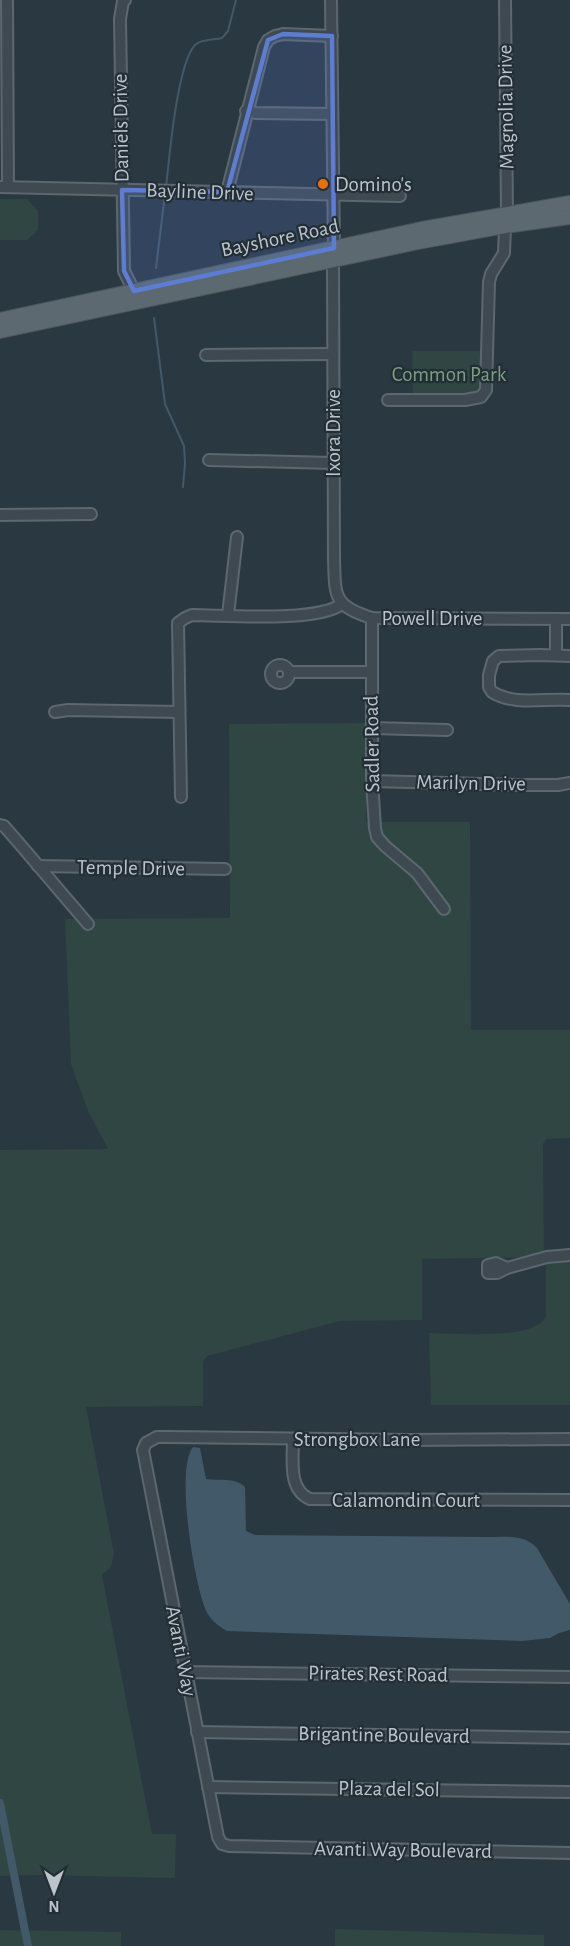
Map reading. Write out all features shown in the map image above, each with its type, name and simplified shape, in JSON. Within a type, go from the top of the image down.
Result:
[{"type":"main road","name":"Bayshore Road","points":[[0,320],[134,291],[506,220],[570,203]]},
{"type":"main road","name":"Bayshore Road","points":[[0,331],[189,291],[433,231],[439,226],[570,217]]},
{"type":"street","points":[[4,187],[7,0]]},
{"type":"street","name":"Daniels Drive","points":[[124,0],[120,20],[124,271],[134,291]]},
{"type":"street","name":"Ixora Drive","points":[[331,0],[335,583],[336,592],[342,604]]},
{"type":"street","name":"Magnolia Drive","points":[[388,400],[465,400],[481,397],[486,390],[489,282],[491,274],[504,253],[506,220],[505,0]]},
{"type":"street","points":[[227,192],[246,111],[268,40],[283,34],[332,36]]},
{"type":"street","points":[[246,111],[332,114]]},
{"type":"street","name":"Bayline Drive","points":[[4,187],[400,196]]},
{"type":"street","points":[[206,355],[333,354]]},
{"type":"street","points":[[209,460],[333,463]]},
{"type":"street","points":[[0,514],[91,514]]},
{"type":"street","points":[[228,615],[237,537]]},
{"type":"street","points":[[181,797],[178,623],[192,615],[293,615],[328,611],[342,604]]},
{"type":"street","name":"Powell Drive","points":[[342,604],[349,610],[372,618],[570,619]]},
{"type":"street","name":"Sadler Road","points":[[372,618],[372,781],[373,819],[377,837],[417,873],[444,909]]},
{"type":"street","points":[[556,619],[556,656]]},
{"type":"street","points":[[570,656],[499,656],[491,666],[488,681],[489,687],[495,694],[513,699],[570,700]]},
{"type":"street","points":[[289,672],[371,672]]},
{"type":"street","points":[[55,712],[80,710],[179,712]]},
{"type":"street","points":[[372,728],[447,730]]},
{"type":"street","name":"Marilyn Drive","points":[[372,781],[528,785],[570,783]]},
{"type":"street","points":[[0,825],[4,826],[88,924]]},
{"type":"street","name":"Temple Drive","points":[[38,866],[225,869]]},
{"type":"street","points":[[507,1268],[547,1257],[570,1255]]},
{"type":"street","name":"Strongbox Lane","points":[[146,1443],[157,1437],[570,1439]]},
{"type":"street","name":"Calamondin Court","points":[[293,1439],[294,1480],[302,1496],[310,1499],[570,1500]]},
{"type":"street","name":"Avanti Way","points":[[146,1443],[143,1458],[218,1837],[222,1844],[236,1846]]},
{"type":"street","name":"Pirates Rest Road","points":[[186,1672],[570,1677]]},
{"type":"street","name":"Brigantine Boulevard","points":[[197,1732],[570,1738]]},
{"type":"street","name":"Plaza del Sol","points":[[208,1787],[570,1792]]},
{"type":"street","name":"Avanti Way Boulevard","points":[[236,1846],[570,1853]]},
{"type":"highlighted area","points":[[283,34],[332,36],[334,248],[134,291],[124,271],[122,190],[227,192],[268,40]]},
{"type":"green space","points":[[0,199],[27,199],[38,211],[38,230],[27,240],[0,240]]},
{"type":"green space","name":"Common Park","points":[[412,351],[485,351],[485,383],[478,394],[413,398]]},
{"type":"green space","points":[[366,723],[366,822],[470,822],[471,1030],[570,1030],[570,1138],[546,1139],[543,1144],[544,1257],[422,1259],[422,1320],[340,1321],[207,1356],[203,1362],[203,1406],[86,1407],[114,1554],[111,1567],[102,1575],[152,1834],[176,1834],[175,1878],[0,1876],[0,1150],[108,1149],[88,1111],[71,1064],[65,919],[230,918],[229,724]]},
{"type":"green space","points":[[570,1258],[570,1405],[431,1405],[429,1333],[510,1333],[538,1325],[546,1317],[546,1260]]},
{"type":"green space","points":[[335,1929],[544,1935],[544,1946],[335,1946]]},
{"type":"green space","points":[[0,1930],[121,1932],[121,1946],[0,1946]]},
{"type":"water","points":[[193,1447],[200,1448],[206,1479],[236,1482],[245,1487],[246,1531],[255,1535],[507,1537],[526,1540],[537,1548],[570,1604],[570,1630],[550,1638],[522,1641],[227,1631],[207,1612],[196,1575],[186,1500],[188,1459]]},
{"type":"waterway","points":[[166,188],[175,113],[183,71],[195,45],[222,38],[228,31],[236,0]]},
{"type":"waterway","points":[[156,268],[165,194]]},
{"type":"waterway","points":[[154,318],[165,404],[184,446],[183,487]]},
{"type":"waterway","points":[[0,1803],[28,1946]]},
{"type":"place","name":"Domino's","points":[[323,184]]}]
